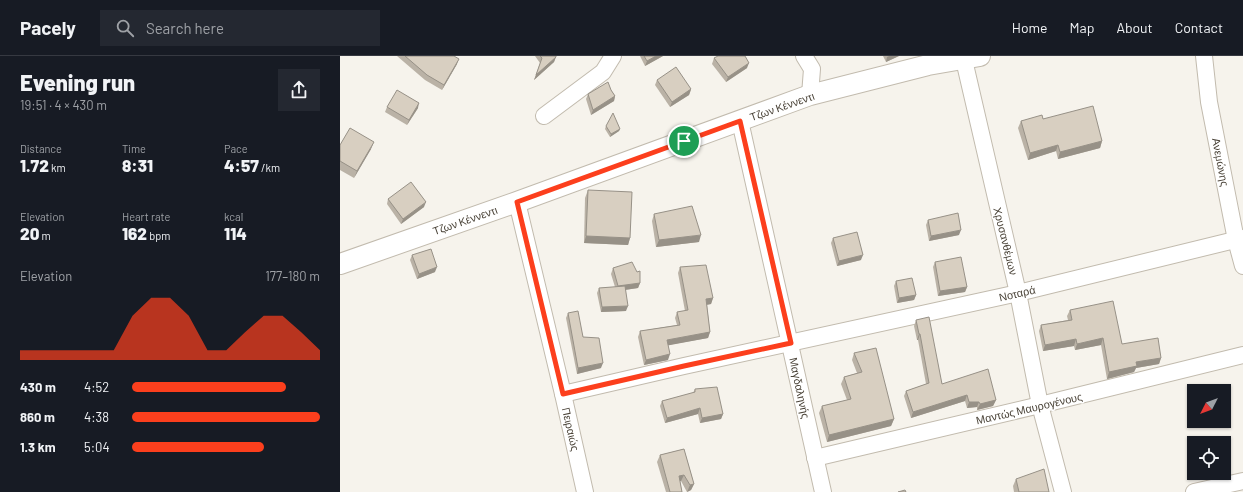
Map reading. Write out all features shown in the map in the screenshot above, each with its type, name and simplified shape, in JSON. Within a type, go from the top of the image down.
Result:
[{"type":"street","points":[[544,116],[603,72],[613,56]]},
{"type":"street","points":[[804,56],[812,69],[810,95]]},
{"type":"street","name":"Ανεμώνης","points":[[1204,56],[1209,102],[1239,239],[1243,266]]},
{"type":"street","name":"Τζων Κέννεντι","points":[[340,264],[517,202],[810,95],[926,61],[972,58]]},
{"type":"street","name":"Χρυσανθέμων","points":[[972,58],[1040,405],[1063,492]]},
{"type":"street","name":"Μαγδαληνής","points":[[740,121],[791,343],[823,492]]},
{"type":"street","name":"Πειραιώς","points":[[517,202],[585,492]]},
{"type":"street","name":"Νοταρά","points":[[563,394],[1018,293],[1239,239]]},
{"type":"street","name":"Μαντώς Μαυρογένους","points":[[815,458],[1243,356]]},
{"type":"street","points":[[1194,492],[1243,481]]},
{"type":"building","points":[[405,56],[454,56],[459,59],[444,85],[427,75]]},
{"type":"building","points":[[540,56],[556,57],[536,75],[542,58]]},
{"type":"building","points":[[644,56],[656,56],[647,61]]},
{"type":"building","points":[[718,56],[745,56],[749,63],[728,77],[714,58]]},
{"type":"building","points":[[676,67],[691,89],[672,102],[657,80]]},
{"type":"building","points":[[608,82],[615,96],[593,110],[588,94]]},
{"type":"building","points":[[397,90],[419,103],[409,120],[387,107]]},
{"type":"building","points":[[1093,106],[1102,141],[1060,152],[1058,145],[1030,153],[1021,121],[1042,115],[1043,119]]},
{"type":"building","points":[[613,113],[620,129],[611,134],[606,126]]},
{"type":"building","points":[[350,128],[374,142],[357,171],[340,161],[340,145]]},
{"type":"building","points":[[411,182],[426,202],[403,219],[388,199]]},
{"type":"building","points":[[588,190],[632,192],[630,238],[586,236]]},
{"type":"building","points":[[692,206],[701,235],[659,240],[654,214]]},
{"type":"building","points":[[958,213],[961,230],[931,236],[928,220]]},
{"type":"building","points":[[857,232],[863,255],[839,261],[833,238]]},
{"type":"building","points":[[431,249],[437,267],[419,274],[412,255]]},
{"type":"building","points":[[961,257],[967,287],[940,291],[935,262]]},
{"type":"building","points":[[632,262],[637,272],[640,271],[640,283],[618,286],[613,268]]},
{"type":"building","points":[[706,265],[713,298],[706,299],[710,332],[667,340],[670,354],[646,360],[640,331],[680,325],[677,312],[688,310],[680,267]]},
{"type":"building","points":[[912,278],[916,295],[899,298],[896,281]]},
{"type":"building","points":[[625,286],[628,306],[602,307],[599,288]]},
{"type":"building","points":[[1113,301],[1122,344],[1158,338],[1161,358],[1136,362],[1137,366],[1109,372],[1103,338],[1077,344],[1076,339],[1045,345],[1041,325],[1072,320],[1070,310]]},
{"type":"building","points":[[578,311],[583,337],[599,338],[603,363],[578,368],[568,313]]},
{"type":"building","points":[[929,317],[942,384],[988,369],[996,400],[980,404],[979,402],[969,402],[967,395],[913,412],[906,391],[929,383],[916,320]]},
{"type":"building","points":[[876,348],[894,419],[829,435],[822,406],[851,399],[844,377],[862,372],[854,353]]},
{"type":"building","points":[[717,387],[723,414],[702,418],[700,408],[667,418],[662,401],[695,392],[695,389]]},
{"type":"building","points":[[684,449],[694,484],[690,485],[684,475],[679,476],[682,492],[670,492],[660,455]]},
{"type":"building","points":[[1044,469],[1049,492],[1019,492],[1016,479]]},
{"type":"route","points":[[740,121],[791,343],[563,394],[517,202],[684,141],[740,121]]}]
